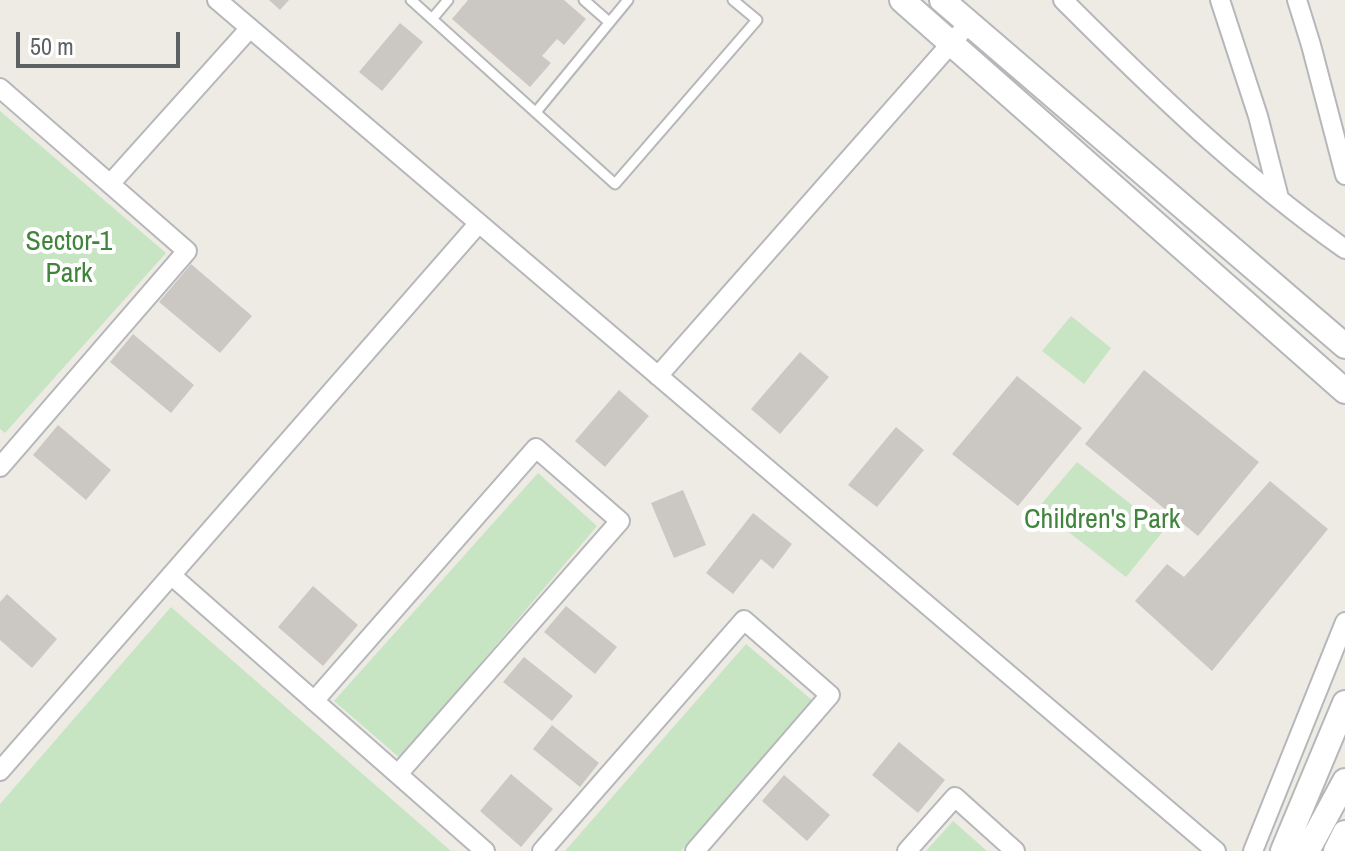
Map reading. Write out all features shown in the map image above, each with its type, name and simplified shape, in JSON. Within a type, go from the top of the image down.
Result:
[{"type":"street","points":[[217,0],[1216,851]]},
{"type":"street","points":[[942,0],[1345,346]]},
{"type":"street","points":[[1063,0],[1165,102],[1345,249]]},
{"type":"street","points":[[1220,0],[1258,116],[1279,198]]},
{"type":"street","points":[[1297,0],[1345,175]]},
{"type":"street","points":[[909,2],[1345,391]]},
{"type":"street","points":[[658,376],[969,23]]},
{"type":"street","points":[[110,184],[250,28]]},
{"type":"street","points":[[0,88],[187,251],[4,454]]},
{"type":"street","points":[[0,771],[479,223]]},
{"type":"street","points":[[314,701],[536,448],[610,512],[620,521],[398,774]]},
{"type":"street","points":[[171,575],[485,851]]},
{"type":"street","points":[[542,851],[744,620],[830,695],[695,851]]},
{"type":"street","points":[[1253,851],[1345,622]]},
{"type":"street","points":[[1283,851],[1342,717]]},
{"type":"street","points":[[1307,851],[1345,781]]},
{"type":"street","points":[[907,851],[955,797],[1015,851]]},
{"type":"street","points":[[1336,851],[1345,833]]},
{"type":"lane","points":[[411,0],[615,184],[757,20],[733,0]]},
{"type":"lane","points":[[432,19],[448,0]]},
{"type":"lane","points":[[584,0],[609,22]]},
{"type":"lane","points":[[536,112],[628,0]]},
{"type":"green space","name":"Sector-1 Park","points":[[0,111],[166,253],[5,433],[0,429]]},
{"type":"green space","points":[[1071,316],[1111,348],[1084,384],[1042,351]]},
{"type":"green space","name":"Children's Park","points":[[1077,462],[1164,530],[1126,577],[1038,508]]},
{"type":"green space","points":[[538,473],[597,526],[400,758],[334,701]]},
{"type":"green space","points":[[171,607],[451,851],[0,851],[0,804]]},
{"type":"green space","points":[[746,644],[812,700],[681,851],[565,851]]},
{"type":"green space","points":[[953,821],[987,851],[926,851]]},
{"type":"building","points":[[269,0],[289,0],[280,10]]},
{"type":"building","points":[[468,0],[564,0],[586,19],[564,45],[557,39],[542,56],[551,63],[530,87],[452,19]]},
{"type":"building","points":[[400,23],[423,42],[382,91],[359,72]]},
{"type":"building","points":[[191,264],[252,316],[220,353],[159,302]]},
{"type":"building","points":[[133,334],[194,385],[171,413],[110,362]]},
{"type":"building","points":[[800,352],[829,377],[780,434],[751,409]]},
{"type":"building","points":[[1144,370],[1259,462],[1198,536],[1085,444]]},
{"type":"building","points":[[1017,376],[1082,428],[1018,506],[952,454]]},
{"type":"building","points":[[619,390],[649,416],[605,467],[575,441]]},
{"type":"building","points":[[58,425],[111,470],[86,500],[33,455]]},
{"type":"building","points":[[896,427],[924,450],[877,507],[848,485]]},
{"type":"building","points":[[1270,481],[1328,529],[1212,671],[1135,601],[1167,564],[1184,577]]},
{"type":"building","points":[[683,490],[706,545],[674,558],[651,503]]},
{"type":"building","points":[[753,513],[792,544],[773,569],[761,559],[733,594],[706,573]]},
{"type":"building","points":[[313,586],[358,625],[323,666],[278,627]]},
{"type":"building","points":[[7,594],[57,639],[32,668],[0,640],[0,602]]},
{"type":"building","points":[[566,606],[617,647],[595,674],[544,632]]},
{"type":"building","points":[[524,657],[573,696],[552,721],[503,682]]},
{"type":"building","points":[[552,725],[599,763],[580,787],[533,749]]},
{"type":"building","points":[[899,742],[945,780],[918,813],[872,775]]},
{"type":"building","points":[[511,774],[553,809],[521,847],[480,811]]},
{"type":"building","points":[[784,775],[830,815],[807,841],[762,801]]}]
